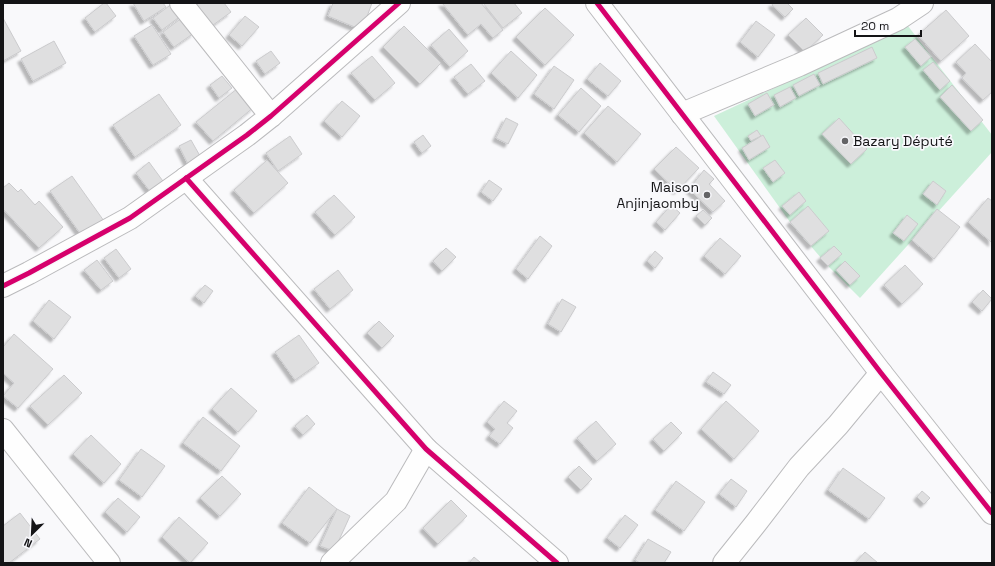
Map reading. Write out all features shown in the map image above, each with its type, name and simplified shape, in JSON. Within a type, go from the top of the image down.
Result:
[{"type":"street","points":[[181,3],[271,116]]},
{"type":"street","points":[[3,286],[130,218],[247,135],[271,116],[399,3]]},
{"type":"street","points":[[597,3],[881,373],[992,513]]},
{"type":"street","points":[[682,114],[799,65],[898,19],[922,3]]},
{"type":"street","points":[[186,178],[426,449],[557,563]]},
{"type":"street","points":[[724,563],[799,467],[838,426],[881,373]]},
{"type":"street","points":[[3,430],[109,563]]},
{"type":"street","points":[[332,563],[396,500],[426,449]]},
{"type":"green space","points":[[908,26],[992,135],[992,152],[860,298],[828,266],[790,222],[714,116]]},
{"type":"building","points":[[106,3],[116,16],[95,32],[85,18]]},
{"type":"building","points":[[133,3],[163,3],[166,7],[144,21]]},
{"type":"building","points":[[173,3],[182,15],[162,30],[153,18]]},
{"type":"building","points":[[199,3],[224,3],[231,12],[209,28],[194,7]]},
{"type":"building","points":[[333,3],[372,3],[362,30],[328,16]]},
{"type":"building","points":[[442,3],[481,3],[503,30],[493,38],[481,24],[468,35]]},
{"type":"building","points":[[483,3],[514,3],[522,13],[503,28]]},
{"type":"building","points":[[773,3],[787,3],[793,9],[785,17],[772,5]]},
{"type":"building","points":[[545,8],[574,35],[545,65],[516,37]]},
{"type":"building","points":[[946,10],[969,36],[941,61],[918,35]]},
{"type":"building","points":[[245,16],[259,27],[242,46],[229,35]]},
{"type":"building","points":[[183,17],[194,33],[174,47],[163,32]]},
{"type":"building","points":[[3,18],[21,51],[3,61]]},
{"type":"building","points":[[806,18],[823,35],[805,52],[788,35]]},
{"type":"building","points":[[756,21],[775,35],[758,57],[740,42]]},
{"type":"building","points":[[152,25],[171,54],[153,65],[134,36]]},
{"type":"building","points":[[404,26],[441,63],[420,84],[383,47]]},
{"type":"building","points":[[449,29],[468,51],[450,67],[431,45]]},
{"type":"building","points":[[915,39],[931,57],[921,66],[905,47]]},
{"type":"building","points":[[54,41],[66,63],[33,81],[21,59]]},
{"type":"building","points":[[975,44],[992,62],[992,92],[983,100],[962,78],[966,73],[956,62]]},
{"type":"building","points":[[872,47],[877,58],[823,84],[818,73]]},
{"type":"building","points":[[271,51],[280,63],[265,74],[256,61]]},
{"type":"building","points":[[511,51],[537,75],[518,98],[491,73]]},
{"type":"building","points":[[372,56],[395,83],[375,100],[351,73]]},
{"type":"building","points":[[933,62],[950,81],[940,90],[923,70]]},
{"type":"building","points":[[600,63],[621,81],[608,96],[587,79]]},
{"type":"building","points":[[471,64],[485,81],[468,94],[454,77]]},
{"type":"building","points":[[554,66],[574,80],[554,109],[534,94]]},
{"type":"building","points":[[814,74],[820,85],[799,96],[793,85]]},
{"type":"building","points":[[222,76],[232,88],[219,98],[210,85]]},
{"type":"building","points":[[952,85],[983,120],[971,131],[940,97]]},
{"type":"building","points":[[790,87],[796,98],[780,107],[774,95]]},
{"type":"building","points":[[238,88],[254,107],[213,141],[196,122]]},
{"type":"building","points":[[581,88],[601,106],[579,132],[558,115]]},
{"type":"building","points":[[767,93],[774,105],[755,116],[748,104]]},
{"type":"building","points":[[159,94],[181,125],[135,157],[113,125]]},
{"type":"building","points":[[342,101],[360,116],[342,137],[324,121]]},
{"type":"building","points":[[608,106],[641,134],[617,162],[584,133]]},
{"type":"building","points":[[506,118],[518,124],[508,144],[496,138]]},
{"type":"building","name":"Bazary Député","points":[[839,118],[867,149],[851,164],[822,134]]},
{"type":"building","points":[[757,130],[761,136],[751,141],[748,136]]},
{"type":"building","points":[[423,135],[431,146],[422,153],[414,142]]},
{"type":"building","points":[[763,135],[770,147],[749,160],[742,148]]},
{"type":"building","points":[[290,136],[302,154],[278,171],[266,153]]},
{"type":"building","points":[[191,140],[204,163],[191,170],[179,146]]},
{"type":"building","points":[[676,147],[699,168],[677,191],[654,169]]},
{"type":"building","points":[[267,160],[288,183],[254,213],[234,190]]},
{"type":"building","points":[[775,160],[785,173],[773,182],[763,168]]},
{"type":"building","points":[[149,162],[168,188],[155,198],[136,173]]},
{"type":"building","name":"Maison Anjinjaomby","points":[[704,170],[714,179],[709,184],[725,201],[713,212],[689,189]]},
{"type":"building","points":[[72,176],[104,221],[82,236],[50,191]]},
{"type":"building","points":[[489,180],[502,189],[493,201],[481,192]]},
{"type":"building","points":[[933,181],[946,191],[937,205],[923,194]]},
{"type":"building","points":[[9,183],[18,192],[21,189],[35,205],[39,201],[63,227],[39,248],[3,209],[3,188]]},
{"type":"building","points":[[799,192],[806,201],[790,215],[782,206]]},
{"type":"building","points":[[334,195],[355,217],[335,235],[315,212]]},
{"type":"building","points":[[988,198],[992,201],[992,243],[968,222]]},
{"type":"building","points":[[671,205],[680,213],[665,230],[656,222]]},
{"type":"building","points":[[808,206],[829,231],[811,246],[790,222]]},
{"type":"building","points":[[937,209],[960,227],[934,259],[912,240]]},
{"type":"building","points":[[703,210],[712,218],[705,225],[696,216]]},
{"type":"building","points":[[907,215],[918,224],[904,241],[893,233]]},
{"type":"building","points":[[540,236],[552,246],[528,279],[516,269]]},
{"type":"building","points":[[720,238],[741,256],[725,274],[704,256]]},
{"type":"building","points":[[834,246],[842,254],[828,266],[820,258]]},
{"type":"building","points":[[446,248],[456,257],[442,271],[433,261]]},
{"type":"building","points":[[116,249],[131,269],[119,278],[104,258]]},
{"type":"building","points":[[655,251],[663,258],[655,268],[647,261]]},
{"type":"building","points":[[97,260],[113,281],[101,290],[84,270]]},
{"type":"building","points":[[845,261],[860,276],[850,285],[836,270]]},
{"type":"building","points":[[905,265],[923,284],[902,304],[884,285]]},
{"type":"building","points":[[338,270],[353,290],[330,309],[314,289]]},
{"type":"building","points":[[205,285],[213,291],[204,303],[195,296]]},
{"type":"building","points":[[983,290],[992,299],[982,311],[972,302]]},
{"type":"building","points":[[562,299],[576,307],[561,332],[548,324]]},
{"type":"building","points":[[49,300],[71,317],[54,339],[33,321]]},
{"type":"building","points":[[379,321],[394,336],[382,348],[367,333]]},
{"type":"building","points":[[14,334],[53,369],[18,408],[3,396],[14,383],[3,373],[3,347]]},
{"type":"building","points":[[299,335],[319,363],[295,380],[275,352]]},
{"type":"building","points":[[713,372],[731,385],[724,394],[706,382]]},
{"type":"building","points":[[64,375],[82,393],[48,425],[30,406]]},
{"type":"building","points":[[231,388],[257,411],[238,432],[212,409]]},
{"type":"building","points":[[504,401],[517,411],[507,423],[513,428],[500,444],[489,436],[495,429],[487,422]]},
{"type":"building","points":[[726,401],[759,431],[734,459],[701,429]]},
{"type":"building","points":[[307,415],[315,424],[303,435],[295,426]]},
{"type":"building","points":[[203,417],[240,446],[221,471],[183,443]]},
{"type":"building","points":[[596,421],[616,444],[597,461],[577,438]]},
{"type":"building","points":[[671,422],[682,433],[664,451],[653,439]]},
{"type":"building","points":[[91,435],[121,464],[104,483],[73,454]]},
{"type":"building","points":[[141,449],[165,466],[142,497],[119,480]]},
{"type":"building","points":[[579,466],[592,479],[581,490],[568,477]]},
{"type":"building","points":[[843,468],[885,498],[869,519],[828,490]]},
{"type":"building","points":[[222,476],[241,494],[220,516],[200,498]]},
{"type":"building","points":[[731,479],[747,491],[736,507],[719,494]]},
{"type":"building","points":[[676,481],[705,502],[684,531],[655,510]]},
{"type":"building","points":[[309,487],[337,509],[310,543],[282,523]]},
{"type":"building","points":[[922,491],[930,498],[924,504],[917,497]]},
{"type":"building","points":[[118,498],[140,517],[127,532],[105,512]]},
{"type":"building","points":[[451,500],[467,516],[438,544],[423,528]]},
{"type":"building","points":[[337,509],[350,516],[334,551],[320,546]]},
{"type":"building","points":[[20,513],[40,539],[9,563],[3,563],[3,526]]},
{"type":"building","points":[[625,515],[638,525],[620,548],[607,538]]},
{"type":"building","points":[[179,517],[208,543],[190,563],[162,537]]},
{"type":"building","points":[[648,539],[671,552],[664,563],[640,563],[635,560]]},
{"type":"building","points":[[865,552],[878,563],[855,563]]},
{"type":"building","points":[[474,557],[481,563],[469,563]]},
{"type":"cycle path","points":[[3,286],[130,218],[247,135],[271,116],[399,3]]},
{"type":"cycle path","points":[[597,3],[881,373],[992,513]]},
{"type":"cycle path","points":[[186,178],[426,449],[557,563]]},
{"type":"place","name":"Bazary Député","points":[[845,141]]},
{"type":"place","name":"Maison Anjinjaomby","points":[[707,195]]}]
